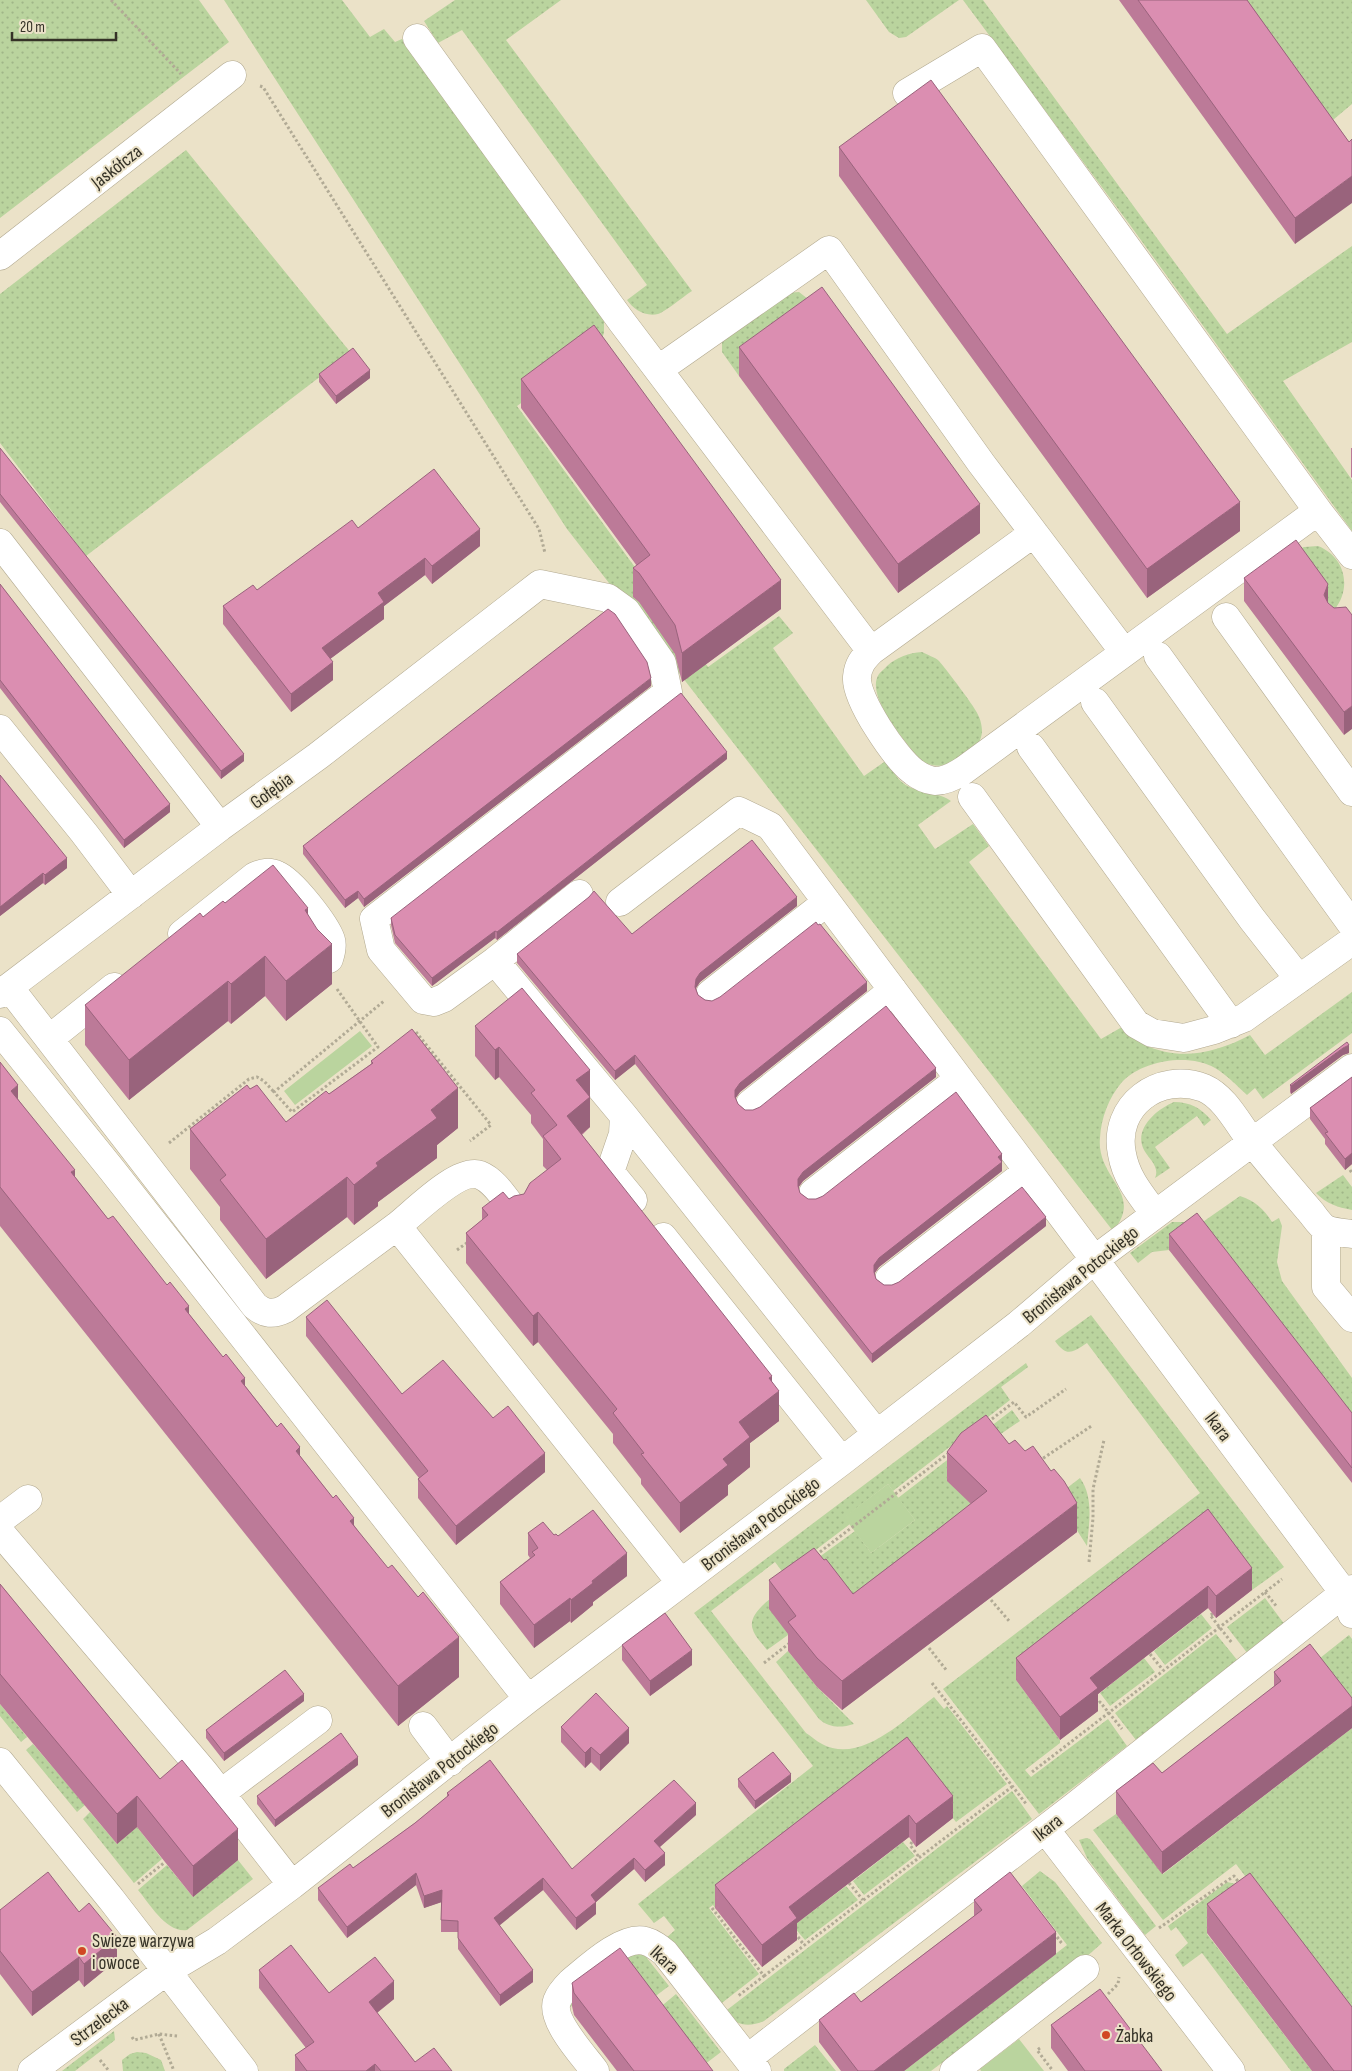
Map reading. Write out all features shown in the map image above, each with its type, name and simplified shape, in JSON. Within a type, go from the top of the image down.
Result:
[{"type":"street","points":[[417,38],[659,369],[871,650]]},
{"type":"street","points":[[906,93],[982,48],[1352,555]]},
{"type":"street","name":"Jaskółcza","points":[[0,256],[232,75]]},
{"type":"street","points":[[659,369],[828,250],[980,463],[1124,652]]},
{"type":"street","points":[[1034,533],[871,650],[860,662],[857,677],[863,703],[872,719],[907,765],[922,777],[934,781],[945,780],[964,770],[1318,510]]},
{"type":"street","points":[[0,543],[220,827]]},
{"type":"street","points":[[540,584],[608,598],[626,612],[662,663],[668,692],[374,918],[381,950],[423,1000],[434,1002],[444,998],[495,961],[579,894]]},
{"type":"street","name":"Gołębia","points":[[4,990],[220,827],[318,756],[540,584]]},
{"type":"street","points":[[1226,617],[1352,792]]},
{"type":"street","points":[[1158,656],[1352,925]]},
{"type":"street","points":[[1095,702],[1252,919],[1299,978]]},
{"type":"street","points":[[0,729],[84,833],[131,896]]},
{"type":"street","points":[[1031,747],[1231,1024]]},
{"type":"street","points":[[972,797],[1136,1024],[1152,1033],[1184,1038],[1231,1024],[1244,1018],[1352,941]]},
{"type":"street","name":"Ikara","points":[[595,2071],[564,2030],[556,2010],[557,2001],[564,1988],[623,1943],[644,1941],[656,1945],[665,1953],[752,2064],[1044,1830],[1349,1598],[770,826],[739,811],[620,902]]},
{"type":"street","points":[[163,948],[255,876],[267,872],[278,875],[294,888],[324,926],[331,942],[329,959]]},
{"type":"street","points":[[710,994],[827,902]]},
{"type":"street","points":[[495,961],[624,1116],[877,1434]]},
{"type":"street","points":[[49,1039],[133,972]]},
{"type":"street","points":[[4,990],[49,1039],[255,1306],[261,1311],[276,1313],[285,1309],[453,1182],[471,1173],[490,1181],[515,1211]]},
{"type":"street","points":[[750,1104],[893,990]]},
{"type":"street","points":[[0,1031],[112,1170],[528,1699]]},
{"type":"street","name":"Bronisława Potockiego","points":[[165,1972],[217,1942],[450,1762],[528,1699],[1019,1324],[1094,1260],[1352,1068]]},
{"type":"street","points":[[813,1193],[959,1079]]},
{"type":"street","points":[[1155,1214],[1137,1190],[1126,1170],[1121,1138],[1125,1119],[1136,1101],[1145,1094],[1164,1085],[1184,1084],[1205,1089],[1218,1098],[1252,1141],[1339,1231],[1326,1287],[1352,1318]]},
{"type":"street","points":[[624,1116],[623,1134],[610,1172],[842,1461]]},
{"type":"street","points":[[889,1280],[1028,1171]]},
{"type":"street","points":[[397,1226],[681,1583]]},
{"type":"street","points":[[0,1520],[28,1499]]},
{"type":"street","points":[[0,1532],[220,1794],[292,1884]]},
{"type":"street","points":[[220,1794],[318,1720]]},
{"type":"street","points":[[423,1726],[450,1762]]},
{"type":"street","points":[[0,1762],[111,1899],[165,1972],[244,2071]]},
{"type":"street","name":"Marka Orłowskiego","points":[[1044,1830],[1232,2071]]},
{"type":"street","points":[[954,2071],[1085,1969]]},
{"type":"street","name":"Strzelecka","points":[[32,2071],[165,1972]]},
{"type":"path","points":[[111,0],[204,97]]},
{"type":"path","points":[[232,75],[263,87],[539,529],[548,563],[540,584]]},
{"type":"path","points":[[274,1092],[389,998]]},
{"type":"path","points":[[163,1147],[249,1079],[257,1077],[264,1081],[292,1112],[378,1047],[360,1022]]},
{"type":"path","points":[[413,1028],[491,1125],[462,1148]]},
{"type":"path","points":[[984,1425],[1014,1402],[1026,1418],[1066,1389]]},
{"type":"path","points":[[1036,1463],[1092,1425]]},
{"type":"path","points":[[1089,1562],[1093,1518],[1093,1489],[1104,1440]]},
{"type":"path","points":[[809,1560],[955,1448]]},
{"type":"path","points":[[1032,1772],[1282,1579]]},
{"type":"path","points":[[991,1600],[1010,1622]]},
{"type":"path","points":[[764,1663],[794,1639]]},
{"type":"path","points":[[929,1648],[947,1671]]},
{"type":"path","points":[[1150,1654],[1163,1670]]},
{"type":"path","points":[[932,1683],[1013,1786],[1044,1830]]},
{"type":"path","points":[[1094,1706],[1100,1702],[1108,1713]]},
{"type":"path","points":[[713,2014],[1013,1786]]},
{"type":"path","points":[[958,1820],[961,1824]]},
{"type":"path","points":[[912,1842],[910,1844],[920,1857]]},
{"type":"path","points":[[132,1889],[165,1862]]},
{"type":"path","points":[[1158,1928],[1234,1876],[1246,1891]]},
{"type":"path","points":[[849,1884],[863,1900]]},
{"type":"path","points":[[712,1908],[764,1976]]},
{"type":"path","points":[[1052,1931],[1063,1945]]},
{"type":"path","points":[[793,1934],[795,1932],[804,1944]]},
{"type":"path","points":[[1106,1996],[1118,1984],[1119,1976]]},
{"type":"path","points":[[111,2011],[134,2040],[159,2034],[182,2036]]},
{"type":"path","points":[[159,2034],[174,2071]]},
{"type":"path","points":[[1044,2044],[1037,2050],[1053,2071]]},
{"type":"green space","points":[[0,0],[199,0],[229,42],[0,218]]},
{"type":"green space","points":[[224,0],[342,0],[370,37],[384,29],[395,42],[402,39],[604,320],[604,333],[598,348],[517,406],[708,667],[779,616],[793,633],[773,648],[864,776],[887,760],[900,781],[909,787],[951,801],[918,825],[935,849],[973,824],[989,846],[969,862],[1101,1039],[1122,1027],[1143,1044],[1157,1050],[1184,1054],[1211,1051],[1250,1035],[1265,1055],[1352,992],[1352,1033],[1263,1099],[1255,1088],[1247,1095],[1228,1077],[1204,1063],[1180,1060],[1167,1061],[1142,1068],[1131,1074],[1113,1094],[1106,1108],[1100,1138],[1101,1152],[1105,1164],[1122,1196],[1124,1206],[1121,1218],[1113,1231],[567,529]]},
{"type":"green space","points":[[455,0],[561,0],[506,40],[692,291],[665,310],[653,315],[636,309],[627,300],[647,285],[462,30],[438,43],[424,21]]},
{"type":"green space","points":[[866,0],[959,0],[906,37],[899,38],[889,32]]},
{"type":"green space","points":[[963,0],[983,0],[1227,334],[1352,246],[1352,342],[1283,381],[1352,480],[1352,531],[1130,225]]},
{"type":"green space","points":[[1228,0],[1352,0],[1352,104],[1321,130]]},
{"type":"green space","points":[[186,150],[351,353],[86,556],[0,443],[0,294]]},
{"type":"green space","points":[[799,292],[808,299],[822,316],[739,376],[722,352],[722,339],[785,293]]},
{"type":"green space","points":[[1318,546],[1335,558],[1343,574],[1343,593],[1340,602],[1334,610],[1292,552],[1304,547]]},
{"type":"green space","points":[[922,652],[939,661],[973,706],[981,722],[982,732],[974,750],[967,757],[948,765],[938,766],[920,760],[889,719],[877,694],[876,683],[879,674],[887,666],[903,656]]},
{"type":"green space","points":[[360,1031],[372,1046],[295,1105],[284,1091]]},
{"type":"green space","points":[[1174,1102],[1195,1106],[1211,1120],[1204,1126],[1197,1116],[1155,1147],[1170,1168],[1155,1178],[1155,1167],[1141,1142],[1144,1127],[1154,1115]]},
{"type":"green space","points":[[1343,1175],[1352,1187],[1352,1210],[1332,1204],[1316,1193]]},
{"type":"green space","points":[[1240,1196],[1258,1206],[1272,1222],[1279,1218],[1282,1226],[1277,1262],[1282,1281],[1352,1378],[1352,1428],[1169,1250],[1152,1252],[1138,1263],[1130,1253],[1172,1222],[1185,1222],[1197,1226]]},
{"type":"green space","points":[[1091,1315],[1284,1567],[1252,1590],[1208,1532],[1016,1680],[1060,1740],[1060,1743],[1025,1770],[1031,1777],[1108,1719],[1127,1746],[1039,1814],[943,1689],[1200,1493],[1087,1343],[1070,1352],[1063,1350],[1055,1341]]},
{"type":"green space","points":[[1026,1363],[1028,1367],[1001,1387],[1010,1400],[893,1491],[888,1484],[845,1517],[850,1524],[784,1574],[775,1562],[711,1611],[806,1733],[820,1743],[837,1749],[867,1744],[897,1727],[934,1697],[944,1709],[947,1706],[1007,1784],[956,1822],[908,1759],[715,1908],[713,1905],[709,1908],[759,1974],[718,2006],[665,1939],[675,1930],[664,1916],[654,1923],[638,1904],[813,1766],[694,1613]]},
{"type":"green space","points":[[1012,1410],[1020,1421],[986,1444],[971,1505],[988,1522],[788,1635],[767,1650],[753,1630],[754,1616],[765,1603],[791,1584],[789,1579],[855,1531],[871,1553],[915,1520],[898,1498]]},
{"type":"green space","points":[[1080,1478],[1087,1494],[1090,1511],[1087,1546],[1054,1498]]},
{"type":"green space","points":[[888,1484],[915,1520],[871,1553],[844,1517]]},
{"type":"green space","points":[[1265,1598],[1285,1625],[1248,1654],[1227,1627]]},
{"type":"green space","points":[[1201,1614],[1212,1628],[1165,1665],[1154,1651]]},
{"type":"green space","points":[[1216,1634],[1238,1661],[1136,1740],[1115,1713]]},
{"type":"green space","points":[[1349,1635],[1352,1639],[1352,1721],[1310,1666]]},
{"type":"green space","points":[[788,1651],[817,1687],[854,1724],[835,1726],[819,1719],[776,1662]]},
{"type":"green space","points":[[1144,1658],[1155,1672],[1110,1706],[1100,1693]]},
{"type":"green space","points":[[0,1704],[27,1737],[21,1742],[0,1716]]},
{"type":"green space","points":[[1352,1728],[1352,2018],[1236,1864],[1163,1920],[1093,1830],[1116,1814],[1163,1874]]},
{"type":"green space","points":[[33,1744],[85,1805],[77,1812],[26,1750]]},
{"type":"green space","points":[[1012,1791],[1032,1819],[764,2021],[747,2025],[738,2023],[723,2013]]},
{"type":"green space","points":[[90,1812],[117,1844],[137,1827],[162,1859],[134,1883],[83,1819]]},
{"type":"green space","points":[[1090,1839],[1156,1926],[1145,1935],[1087,1858],[1079,1840]]},
{"type":"green space","points":[[903,1842],[915,1856],[864,1895],[853,1881]]},
{"type":"green space","points":[[238,1860],[253,1879],[187,1930],[179,1930],[165,1922],[138,1890],[167,1865],[193,1897]]},
{"type":"green space","points":[[1040,1871],[1055,1882],[1102,1943],[1085,1958],[1067,1968],[931,2071],[904,2071],[1067,1945],[1022,1886]]},
{"type":"green space","points":[[1227,1882],[1236,1884],[1207,1934],[1312,2071],[1291,2071],[1202,1953],[1183,1967],[1175,1955],[1188,1943],[1176,1927],[1171,1931],[1168,1926]]},
{"type":"green space","points":[[846,1886],[858,1900],[805,1940],[793,1926]]},
{"type":"green space","points":[[639,1948],[669,1986],[645,2004],[620,1971],[569,2008],[568,1992]]},
{"type":"green space","points":[[676,1994],[721,2052],[696,2071],[652,2014]]},
{"type":"green space","points":[[114,2031],[115,2040],[75,2071],[62,2071]]},
{"type":"green space","points":[[1019,2039],[1044,2071],[981,2071],[980,2069]]},
{"type":"green space","points":[[815,2045],[836,2071],[784,2071],[784,2069]]},
{"type":"green space","points":[[137,2052],[146,2053],[161,2060],[165,2071],[123,2071],[122,2060],[130,2054]]},
{"type":"building","points":[[1138,0],[1247,0],[1349,142],[1352,139],[1352,176],[1295,218]]},
{"type":"building","points":[[931,80],[1240,502],[1147,569],[839,147]]},
{"type":"building","points":[[822,287],[980,504],[898,564],[739,347]]},
{"type":"building","points":[[594,325],[781,580],[682,653],[675,625],[639,573],[633,568],[650,555],[521,379]]},
{"type":"building","points":[[353,348],[370,370],[336,396],[319,374]]},
{"type":"building","points":[[0,448],[244,754],[221,771],[0,494]]},
{"type":"building","points":[[434,469],[480,529],[432,566],[425,558],[378,593],[384,602],[322,648],[333,662],[291,694],[223,606],[253,585],[257,590],[352,520],[358,528]]},
{"type":"building","points":[[1296,540],[1328,584],[1324,595],[1328,603],[1334,608],[1346,607],[1352,615],[1352,706],[1344,712],[1244,578]]},
{"type":"building","points":[[0,584],[170,804],[124,840],[0,680]]},
{"type":"building","points":[[608,609],[615,614],[647,662],[651,678],[364,899],[358,891],[345,900],[303,846]]},
{"type":"building","points":[[681,693],[727,752],[497,932],[495,931],[432,978],[395,935],[391,918]]},
{"type":"building","points":[[0,775],[67,858],[45,875],[43,873],[0,907]]},
{"type":"building","points":[[752,840],[797,897],[700,973],[696,979],[695,987],[698,995],[705,1000],[712,1001],[720,997],[816,922],[818,925],[820,924],[867,982],[740,1083],[735,1090],[738,1104],[745,1110],[753,1110],[760,1107],[886,1006],[936,1068],[803,1172],[798,1179],[800,1193],[808,1199],[816,1199],[823,1196],[956,1092],[1002,1154],[998,1157],[1002,1162],[879,1258],[874,1265],[876,1279],[884,1285],[892,1285],[899,1282],[1022,1187],[1046,1217],[872,1354],[635,1055],[615,1071],[517,954],[594,891],[632,934]]},
{"type":"building","points":[[273,865],[308,908],[305,910],[317,929],[332,944],[286,981],[265,956],[231,984],[228,981],[129,1060],[85,1005],[200,913],[203,917],[223,901],[225,903]]},
{"type":"building","points":[[522,988],[590,1070],[576,1080],[590,1097],[567,1116],[772,1376],[769,1378],[779,1391],[739,1422],[750,1437],[723,1459],[728,1465],[680,1503],[641,1454],[644,1453],[613,1413],[617,1409],[538,1312],[533,1316],[466,1233],[488,1215],[482,1208],[503,1192],[509,1199],[524,1194],[530,1183],[561,1159],[543,1136],[557,1125],[531,1093],[535,1090],[499,1047],[495,1050],[475,1026]]},
{"type":"building","points":[[412,1029],[458,1088],[431,1110],[437,1118],[376,1163],[378,1166],[354,1185],[347,1177],[266,1239],[220,1180],[226,1175],[190,1129],[247,1085],[250,1089],[257,1085],[286,1122],[326,1091],[329,1094],[373,1063],[371,1061]]},
{"type":"building","points":[[1347,1042],[1349,1045],[1290,1085]]},
{"type":"building","points":[[0,1062],[18,1085],[11,1091],[75,1170],[71,1172],[108,1219],[113,1216],[167,1285],[170,1282],[189,1306],[185,1309],[223,1357],[226,1354],[245,1378],[241,1381],[277,1427],[281,1423],[300,1447],[296,1451],[333,1498],[336,1495],[354,1518],[350,1521],[388,1568],[392,1565],[418,1597],[423,1592],[459,1637],[398,1686],[0,1187]]},
{"type":"building","points":[[1352,1077],[1352,1153],[1345,1159],[1325,1133],[1328,1132],[1310,1108]]},
{"type":"building","points":[[1197,1213],[1352,1413],[1352,1468],[1169,1234]]},
{"type":"building","points":[[327,1300],[402,1394],[443,1360],[493,1418],[508,1406],[545,1453],[456,1526],[418,1479],[428,1471],[306,1317]]},
{"type":"building","points":[[986,1415],[1009,1444],[1015,1440],[1025,1451],[1033,1446],[1051,1471],[1054,1469],[1064,1481],[1077,1503],[842,1681],[817,1658],[788,1622],[796,1616],[769,1580],[814,1548],[824,1560],[826,1559],[853,1594],[932,1534],[987,1491],[947,1452],[961,1433]]},
{"type":"building","points":[[1208,1509],[1252,1568],[1216,1596],[1208,1586],[1090,1678],[1098,1688],[1060,1717],[1016,1658]]},
{"type":"building","points":[[593,1510],[627,1553],[592,1581],[593,1583],[534,1625],[500,1582],[535,1555],[532,1552],[538,1548],[528,1533],[543,1522],[554,1535],[558,1536]]},
{"type":"building","points":[[0,1584],[160,1779],[182,1760],[238,1829],[193,1866],[137,1796],[117,1814],[0,1674]]},
{"type":"building","points":[[665,1613],[692,1650],[650,1681],[622,1645]]},
{"type":"building","points":[[1310,1644],[1352,1698],[1352,1706],[1162,1852],[1116,1791],[1153,1763],[1162,1773],[1281,1681],[1274,1672]]},
{"type":"building","points":[[285,1670],[304,1694],[224,1753],[206,1730]]},
{"type":"building","points":[[596,1693],[629,1728],[600,1755],[591,1747],[585,1753],[561,1727]]},
{"type":"building","points":[[341,1733],[358,1757],[275,1820],[257,1796]]},
{"type":"building","points":[[907,1737],[953,1796],[916,1824],[909,1815],[789,1907],[797,1918],[762,1945],[715,1885]]},
{"type":"building","points":[[773,1752],[791,1774],[755,1801],[738,1779]]},
{"type":"building","points":[[490,1760],[572,1869],[674,1780],[696,1803],[654,1841],[665,1853],[645,1870],[634,1858],[591,1895],[596,1902],[576,1918],[543,1878],[494,1918],[533,1970],[500,1995],[458,1938],[458,1921],[441,1920],[442,1890],[424,1896],[416,1873],[347,1927],[318,1888],[350,1864],[353,1868],[415,1823],[449,1795],[447,1793]]},
{"type":"building","points":[[48,1872],[79,1912],[89,1903],[117,1937],[84,1964],[79,1957],[32,1992],[0,1951],[0,1910]]},
{"type":"building","points":[[1010,1872],[1056,1932],[874,2071],[858,2071],[819,2020],[854,1993],[861,2002],[982,1910],[974,1900]]},
{"type":"building","points":[[1250,1873],[1352,2007],[1352,2071],[1334,2071],[1207,1904]]},
{"type":"building","points":[[291,1945],[329,1993],[375,1957],[394,1981],[369,2002],[415,2062],[434,2048],[452,2071],[381,2071],[375,2064],[366,2071],[307,2071],[295,2055],[314,2042],[259,1970]]},
{"type":"building","points":[[620,1948],[713,2071],[634,2071],[574,1993],[572,1983]]},
{"type":"building","points":[[1100,1989],[1162,2071],[1085,2071],[1051,2025]]},
{"type":"place","name":"Swieze warzywa i owoce","points":[[82,1951]]},
{"type":"place","name":"Żabka","points":[[1106,2035]]}]
